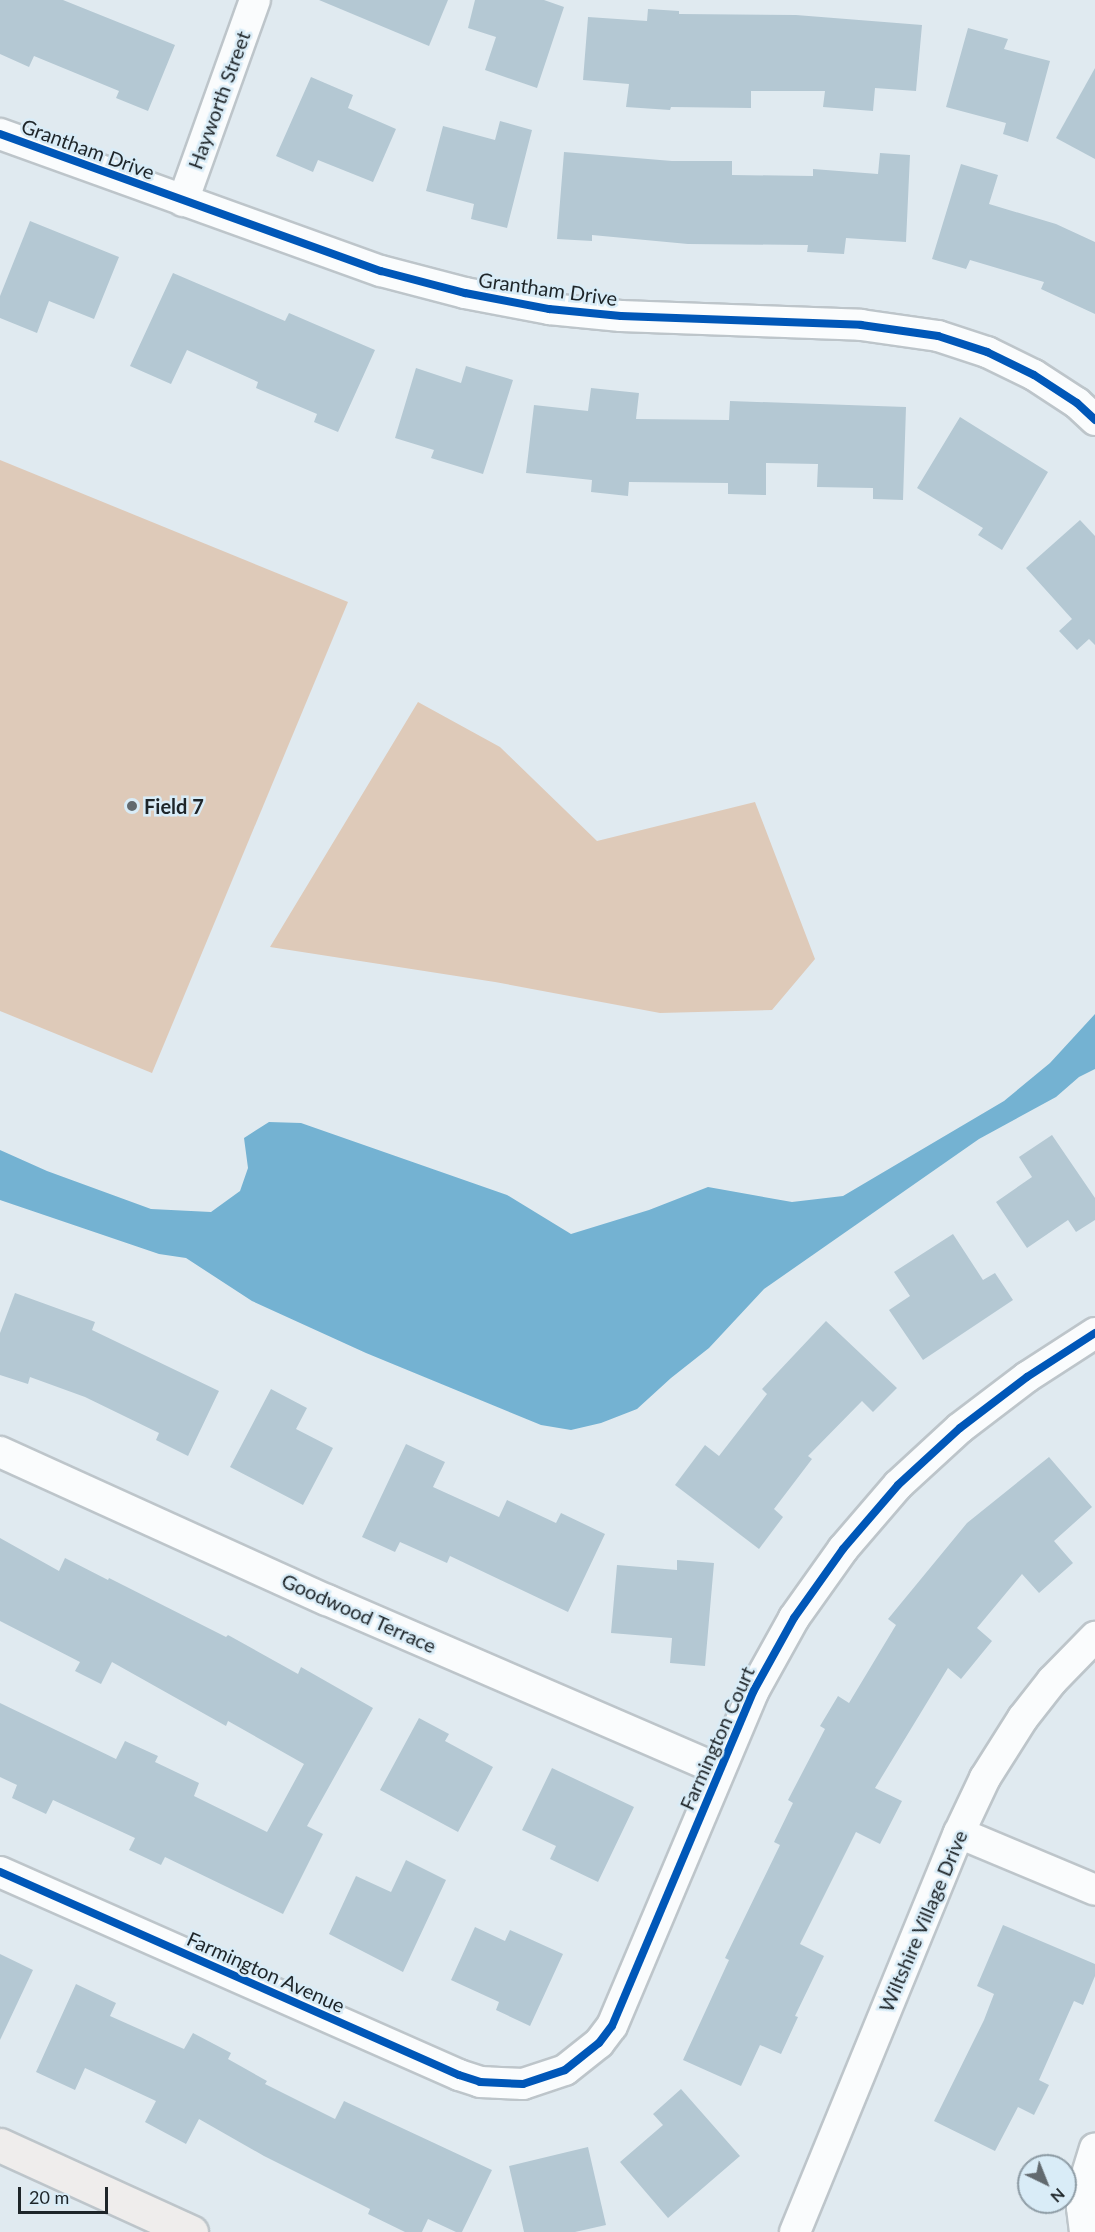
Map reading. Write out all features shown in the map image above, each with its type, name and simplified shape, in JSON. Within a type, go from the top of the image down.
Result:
[{"type":"street","name":"Hayworth Street","points":[[183,201],[255,0]]},
{"type":"street","name":"Grantham Drive","points":[[0,134],[381,271],[483,297],[549,309],[628,317],[861,325],[938,336],[987,352],[1034,375],[1077,403],[1095,420]]},
{"type":"street","name":"Farmington Court","points":[[523,2084],[545,2079],[584,2058],[612,2025],[719,1770],[763,1674],[794,1618],[843,1549],[898,1485],[960,1428],[1027,1377],[1095,1334]]},
{"type":"street","name":"Goodwood Terrace","points":[[0,1452],[327,1600],[719,1770]]},
{"type":"street","name":"Wiltshire Village Drive","points":[[795,2232],[959,1833],[985,1778],[1023,1718],[1052,1681],[1095,1637]]},
{"type":"street","points":[[959,1833],[1095,1890]]},
{"type":"street","name":"Farmington Avenue","points":[[0,1872],[459,2075],[480,2082],[523,2084]]},
{"type":"street","points":[[0,2145],[191,2232]]},
{"type":"street","points":[[1085,2232],[1082,2207],[1084,2184],[1095,2149]]},
{"type":"shaded area","name":"Field 7","points":[[0,460],[348,602],[152,1073],[0,1011]]},
{"type":"shaded area","points":[[418,702],[500,747],[597,841],[755,802],[815,959],[772,1010],[660,1013],[495,982],[270,947]]},
{"type":"water","points":[[1095,1014],[1095,1069],[1079,1077],[1056,1097],[979,1139],[764,1289],[709,1348],[637,1409],[601,1423],[571,1430],[541,1425],[366,1353],[252,1301],[186,1258],[159,1254],[0,1200],[0,1150],[47,1171],[151,1209],[211,1212],[240,1191],[248,1168],[244,1138],[269,1122],[301,1123],[507,1195],[571,1234],[649,1210],[708,1187],[792,1202],[843,1196],[1004,1101],[1050,1063]]},
{"type":"building","points":[[0,0],[63,0],[175,45],[148,111],[116,98],[119,91],[34,56],[29,67],[0,54]]},
{"type":"building","points":[[319,0],[448,0],[429,46]]},
{"type":"building","points":[[475,0],[544,0],[564,7],[537,88],[485,70],[496,37],[468,28]]},
{"type":"building","points":[[648,9],[679,11],[679,14],[796,15],[922,25],[916,91],[875,88],[873,111],[823,107],[825,91],[751,91],[751,108],[671,107],[670,110],[626,107],[629,84],[583,80],[588,17],[647,21]]},
{"type":"building","points":[[968,28],[1008,39],[1004,49],[1050,61],[1028,142],[1003,134],[1006,123],[946,107]]},
{"type":"building","points":[[1095,68],[1095,159],[1056,138]]},
{"type":"building","points":[[311,77],[353,95],[348,108],[396,129],[373,182],[318,160],[313,172],[276,156]]},
{"type":"building","points":[[500,121],[532,130],[507,228],[471,219],[474,204],[426,191],[443,126],[495,140]]},
{"type":"building","points":[[564,152],[672,161],[732,161],[732,175],[813,176],[813,169],[878,174],[880,153],[910,155],[906,242],[846,238],[844,254],[807,252],[808,245],[688,244],[592,235],[592,241],[557,239]]},
{"type":"building","points":[[961,164],[998,175],[989,204],[1056,224],[1095,242],[1095,314],[1041,289],[1044,282],[970,260],[966,269],[932,259]]},
{"type":"building","points":[[30,221],[119,257],[94,319],[49,301],[37,333],[0,318],[0,296]]},
{"type":"building","points":[[173,273],[285,321],[289,313],[375,350],[338,432],[314,422],[317,414],[256,388],[258,382],[187,350],[171,384],[130,366]]},
{"type":"building","points":[[466,366],[513,380],[483,474],[431,458],[434,450],[395,438],[416,368],[461,383]]},
{"type":"building","points":[[591,388],[639,393],[636,419],[729,420],[730,401],[906,407],[903,500],[873,499],[873,488],[817,487],[818,464],[766,463],[766,495],[728,494],[728,483],[629,482],[628,496],[591,492],[592,480],[526,473],[534,405],[588,411]]},
{"type":"building","points":[[960,417],[1048,472],[1002,550],[978,535],[983,528],[917,488]]},
{"type":"building","points":[[1080,520],[1095,536],[1095,645],[1089,639],[1077,650],[1059,631],[1072,619],[1026,568]]},
{"type":"building","points":[[1052,1135],[1095,1198],[1095,1220],[1076,1232],[1068,1220],[1027,1248],[996,1202],[1032,1177],[1019,1157]]},
{"type":"building","points":[[953,1234],[983,1280],[995,1273],[1013,1300],[923,1360],[889,1310],[910,1296],[894,1272]]},
{"type":"building","points":[[15,1293],[95,1322],[92,1330],[219,1391],[188,1456],[156,1440],[159,1433],[85,1397],[30,1377],[28,1384],[0,1375],[0,1333]]},
{"type":"building","points":[[826,1321],[897,1388],[873,1412],[862,1401],[808,1456],[812,1459],[774,1509],[783,1517],[759,1549],[675,1485],[705,1445],[719,1456],[767,1394],[762,1389]]},
{"type":"building","points":[[271,1389],[307,1408],[296,1429],[333,1448],[303,1505],[230,1467]]},
{"type":"building","points":[[406,1444],[445,1462],[433,1487],[499,1517],[507,1500],[556,1523],[561,1513],[605,1534],[568,1612],[450,1556],[447,1563],[400,1542],[395,1552],[362,1537]]},
{"type":"building","points":[[1049,1457],[1092,1507],[1054,1541],[1073,1563],[1039,1593],[1022,1574],[977,1628],[992,1641],[961,1679],[948,1668],[875,1788],[902,1801],[880,1844],[856,1832],[800,1944],[824,1956],[795,2016],[798,2017],[781,2054],[760,2045],[741,2086],[683,2060],[729,1960],[725,1958],[780,1845],[774,1842],[793,1803],[788,1800],[825,1729],[820,1726],[838,1696],[849,1703],[896,1625],[888,1619],[967,1523]]},
{"type":"building","points":[[0,1538],[59,1571],[65,1558],[108,1580],[109,1578],[226,1637],[228,1635],[298,1674],[301,1667],[373,1708],[307,1826],[323,1834],[283,1914],[165,1857],[161,1865],[129,1850],[135,1838],[53,1800],[46,1814],[12,1798],[17,1785],[0,1777],[0,1703],[116,1759],[125,1741],[158,1756],[155,1762],[199,1783],[194,1796],[267,1832],[304,1764],[228,1721],[226,1726],[112,1662],[101,1684],[75,1671],[80,1662],[0,1621]]},
{"type":"building","points":[[677,1560],[714,1563],[705,1666],[670,1663],[672,1638],[611,1633],[617,1565],[677,1570]]},
{"type":"building","points":[[419,1718],[449,1734],[445,1741],[493,1767],[458,1832],[380,1790]]},
{"type":"building","points":[[552,1768],[634,1807],[598,1882],[550,1859],[556,1846],[522,1830]]},
{"type":"building","points":[[406,1860],[446,1880],[403,1972],[329,1934],[356,1876],[391,1892]]},
{"type":"building","points":[[1003,1925],[1095,1964],[1095,1976],[1083,2005],[1074,2001],[1039,2080],[1049,2085],[1034,2115],[1018,2107],[995,2151],[934,2121],[984,2020],[994,1994],[977,1986]]},
{"type":"building","points":[[475,1927],[505,1941],[510,1930],[563,1954],[530,2026],[496,2010],[499,2002],[451,1980]]},
{"type":"building","points":[[0,1954],[33,1970],[0,2040]]},
{"type":"building","points":[[76,1984],[116,2003],[110,2016],[184,2049],[193,2033],[231,2053],[228,2059],[267,2081],[265,2084],[335,2119],[344,2101],[492,2170],[462,2232],[456,2232],[428,2219],[422,2232],[405,2232],[368,2214],[370,2209],[264,2156],[199,2119],[186,2144],[145,2122],[156,2101],[85,2068],[75,2090],[36,2072]]},
{"type":"building","points":[[681,2089],[740,2156],[668,2218],[620,2162],[663,2125],[653,2114]]},
{"type":"building","points":[[588,2147],[606,2225],[575,2232],[524,2232],[509,2166]]},
{"type":"cycle path","points":[[0,134],[381,271],[465,293],[549,309],[621,316],[861,325],[938,336],[987,352],[1034,375],[1077,403],[1095,420]]},
{"type":"cycle path","points":[[0,1872],[459,2075],[480,2082],[523,2084],[565,2070],[599,2043],[612,2026],[753,1692],[794,1618],[843,1549],[898,1485],[960,1428],[1027,1377],[1095,1333]]},
{"type":"place","name":"Field 7","points":[[132,806]]}]
